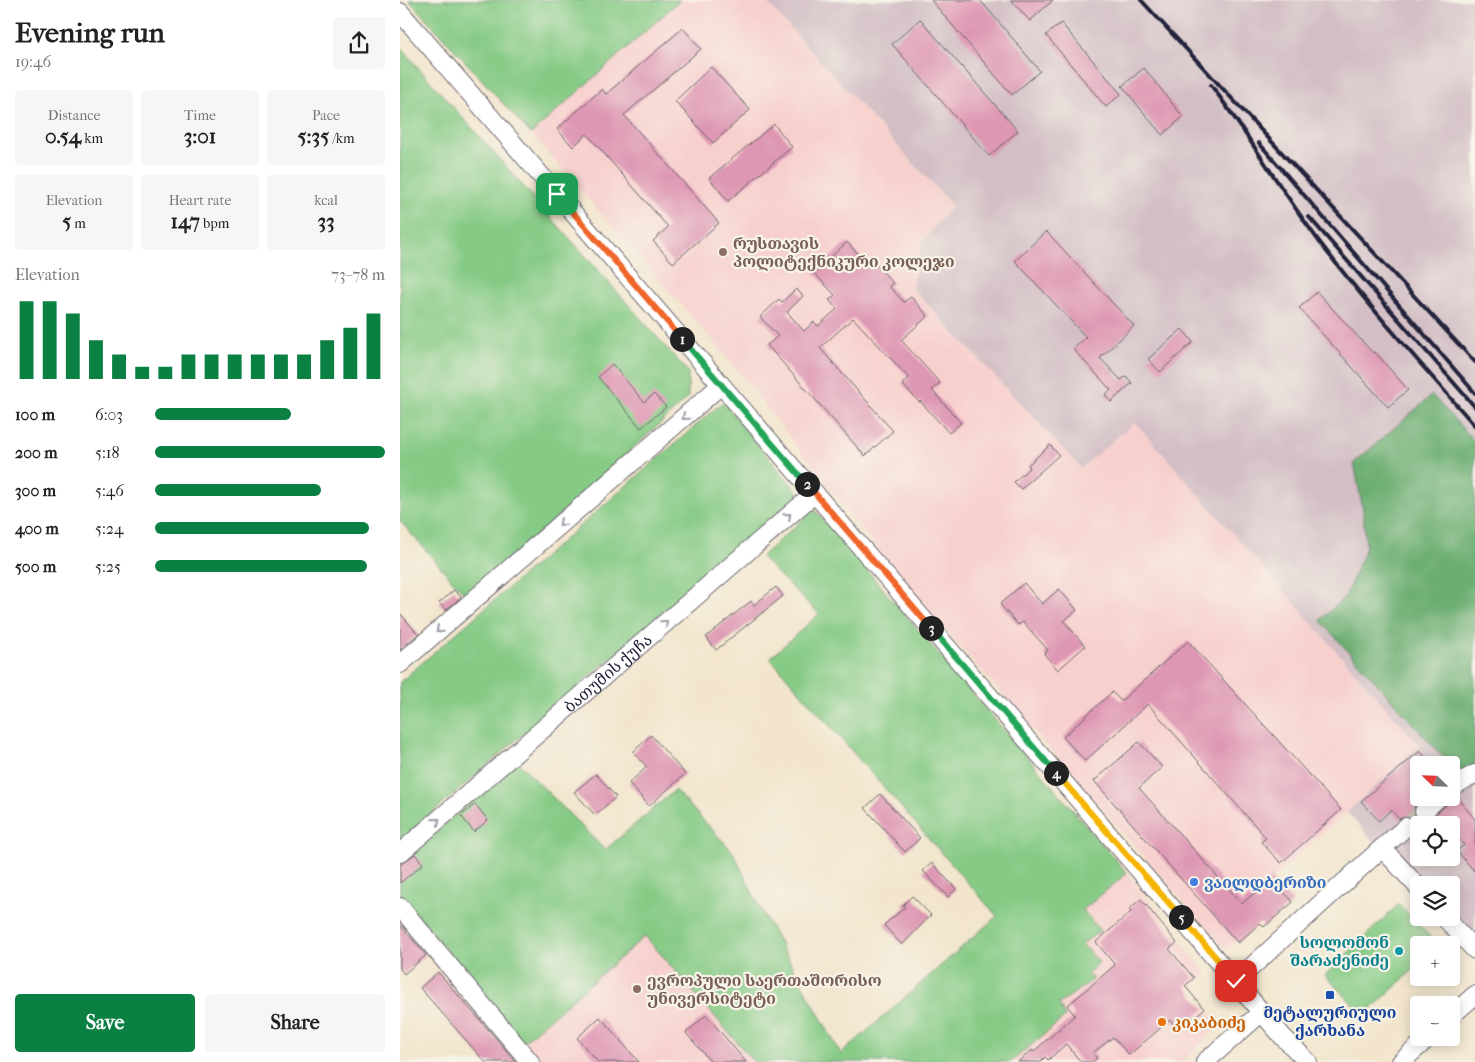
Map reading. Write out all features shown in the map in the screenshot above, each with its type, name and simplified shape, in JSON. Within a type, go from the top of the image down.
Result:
[{"type":"street","points":[[400,12],[1283,1037],[1308,1062]]},
{"type":"street","points":[[400,664],[721,385]]},
{"type":"street","name":"ბათუმის ქუჩა","points":[[400,853],[815,493]]},
{"type":"street","points":[[1460,782],[1475,774]]},
{"type":"street","points":[[1424,811],[1429,806]]},
{"type":"street","points":[[1236,981],[1406,827]]},
{"type":"street","points":[[1382,848],[1410,878]]},
{"type":"street","points":[[400,907],[530,1062]]},
{"type":"street","points":[[1452,926],[1475,950]]},
{"type":"street","points":[[1460,1008],[1475,995]]},
{"type":"street","points":[[1205,1062],[1262,1012]]},
{"type":"street","points":[[1401,1062],[1419,1046]]},
{"type":"shaded area","points":[[680,0],[765,0],[952,207],[922,242],[912,288],[1081,468],[1135,421],[1421,747],[1268,882],[1283,899],[1226,950],[907,586],[717,345],[531,134]]},
{"type":"shaded area","points":[[765,0],[1475,0],[1475,954],[1456,926],[1460,926],[1460,876],[1410,876],[1410,882],[1347,812],[1420,746],[1135,422],[1081,468],[912,288],[922,242],[952,206]]},
{"type":"shaded area","points":[[1127,873],[1207,974],[1188,988],[1221,1025],[1181,1062],[1011,1062],[1065,1017],[1059,1004],[1093,980],[1087,975],[1082,944],[1083,910]]},
{"type":"shaded area","name":"ევროპული საერთაშორისო უნივერსიტეტი","points":[[645,936],[754,1062],[541,1062],[523,1042]]},
{"type":"green space","points":[[409,0],[680,0],[531,134]]},
{"type":"green space","points":[[400,47],[688,372],[688,398],[468,598],[400,521]]},
{"type":"green space","points":[[1432,395],[1475,442],[1475,765],[1460,771],[1460,756],[1442,756],[1320,620],[1345,597],[1366,547],[1363,510],[1354,463]]},
{"type":"green space","points":[[723,402],[799,494],[400,841],[400,682]]},
{"type":"green space","points":[[814,509],[1127,873],[1083,910],[1100,931],[1082,944],[1099,962],[1087,975],[1094,979],[1059,1004],[1065,1017],[1011,1062],[754,1062],[645,936],[523,1042],[400,894],[400,861],[518,762],[605,850],[675,790],[733,852],[759,906],[841,1054],[997,916],[770,658],[819,614],[761,557]]},
{"type":"green space","points":[[1399,904],[1410,916],[1410,926],[1420,926],[1429,936],[1410,936],[1410,973],[1364,1016],[1325,975]]},
{"type":"building","points":[[931,0],[980,0],[1040,71],[1012,95]]},
{"type":"building","points":[[1011,0],[1053,0],[1030,21]]},
{"type":"building","points":[[920,19],[1018,131],[989,156],[892,44]]},
{"type":"building","points":[[1061,23],[1121,94],[1106,107],[1046,35]]},
{"type":"building","points":[[683,28],[701,49],[624,115],[719,223],[673,263],[653,241],[668,227],[587,134],[573,147],[557,129],[602,89],[606,94]]},
{"type":"building","points":[[711,67],[750,110],[713,143],[675,101]]},
{"type":"building","points":[[1144,68],[1183,117],[1162,135],[1122,86]]},
{"type":"building","points":[[774,124],[792,147],[728,201],[709,178]]},
{"type":"building","points":[[1046,231],[1134,326],[1100,358],[1121,380],[1126,376],[1132,383],[1111,402],[1105,395],[1111,390],[1073,349],[1086,337],[1015,261]]},
{"type":"building","points":[[847,242],[868,265],[873,261],[893,283],[889,286],[904,302],[911,297],[928,316],[901,340],[940,383],[932,390],[961,423],[949,433],[902,384],[909,378],[853,318],[820,348],[893,431],[865,456],[767,345],[778,336],[760,317],[779,299],[782,302],[796,289],[803,296],[787,312],[804,331],[814,322],[818,326],[837,309],[829,300],[835,295],[814,273]]},
{"type":"building","points":[[1317,292],[1373,353],[1375,352],[1408,390],[1388,407],[1299,308]]},
{"type":"building","points":[[1182,329],[1193,342],[1160,372],[1148,359]]},
{"type":"building","points":[[612,364],[644,402],[654,394],[666,407],[641,428],[598,377]]},
{"type":"building","points":[[1050,445],[1059,455],[1021,489],[1014,482],[1030,467],[1028,465]]},
{"type":"building","points":[[1024,583],[1042,604],[1059,589],[1077,610],[1064,621],[1085,646],[1058,670],[1044,654],[1048,650],[1023,622],[1018,625],[1000,604]]},
{"type":"building","points":[[776,587],[783,596],[716,650],[706,637],[751,601],[754,605]]},
{"type":"building","points":[[454,590],[461,597],[446,610],[439,603]]},
{"type":"building","points":[[400,613],[418,634],[400,650]]},
{"type":"building","points":[[1188,641],[1341,810],[1281,863],[1261,842],[1266,838],[1148,704],[1085,761],[1063,737],[1112,692],[1121,701]]},
{"type":"building","points":[[651,735],[685,774],[649,806],[629,783],[647,767],[633,752]]},
{"type":"building","points":[[1139,742],[1162,767],[1139,788],[1242,904],[1271,878],[1293,902],[1264,927],[1260,923],[1238,943],[1094,781]]},
{"type":"building","points":[[1420,751],[1424,756],[1414,756]]},
{"type":"building","points":[[1410,759],[1410,806],[1415,806],[1414,814],[1416,816],[1410,816],[1410,819],[1404,817],[1399,819],[1391,810],[1379,821],[1361,801]]},
{"type":"building","points":[[596,774],[616,797],[595,815],[574,792]]},
{"type":"building","points":[[880,794],[920,838],[905,852],[865,808]]},
{"type":"building","points":[[1460,802],[1475,819],[1475,872],[1460,854],[1460,848],[1464,845],[1460,840],[1460,816],[1433,816],[1445,806],[1460,806]]},
{"type":"building","points":[[475,804],[488,820],[474,832],[461,816]]},
{"type":"building","points":[[415,854],[423,864],[400,883],[400,865]]},
{"type":"building","points":[[932,863],[956,889],[948,897],[923,871]]},
{"type":"building","points":[[912,896],[931,915],[902,945],[884,925],[905,907],[903,905]]},
{"type":"building","points":[[1141,899],[1177,943],[1169,949],[1194,978],[1185,986],[1204,1009],[1179,1030],[1170,1020],[1129,1055],[1113,1037],[1093,1053],[1097,1058],[1092,1062],[1081,1062],[1066,1044],[1048,1060],[1045,1057],[1042,1062],[1018,1062],[1032,1050],[1033,1052],[1075,1015],[1067,1006],[1115,965],[1096,942],[1131,912],[1129,909]]},
{"type":"building","points":[[400,925],[426,955],[404,974],[400,969]]},
{"type":"building","points":[[438,972],[516,1062],[485,1062],[420,988]]},
{"type":"building","points":[[706,1015],[746,1062],[711,1062],[686,1033]]},
{"type":"building","points":[[600,1017],[639,1062],[598,1062],[577,1038]]},
{"type":"tunnel","points":[[1406,827],[1424,811]]},
{"type":"railway","points":[[1141,0],[1475,362]]},
{"type":"railway","points":[[1211,85],[1321,244],[1377,313],[1475,426]]},
{"type":"railway","points":[[1259,143],[1475,393]]},
{"type":"railway","points":[[1309,217],[1475,407]]},
{"type":"place","name":"რუსთავის პოლიტექნიკური კოლეჯი","points":[[723,252]]},
{"type":"place","name":"ვაილდბერიზი","points":[[1194,882]]},
{"type":"place","name":"სოლომონ შარაძენიძე","points":[[1399,951]]},
{"type":"place","name":"ევროპული საერთაშორისო უნივერსიტეტი","points":[[637,989]]},
{"type":"place","name":"მეტალურიული ქარხანა","points":[[1330,995]]},
{"type":"place","name":"კიკაბიძე","points":[[1162,1022]]},
{"type":"route","points":[[557,194],[1236,981]]}]
